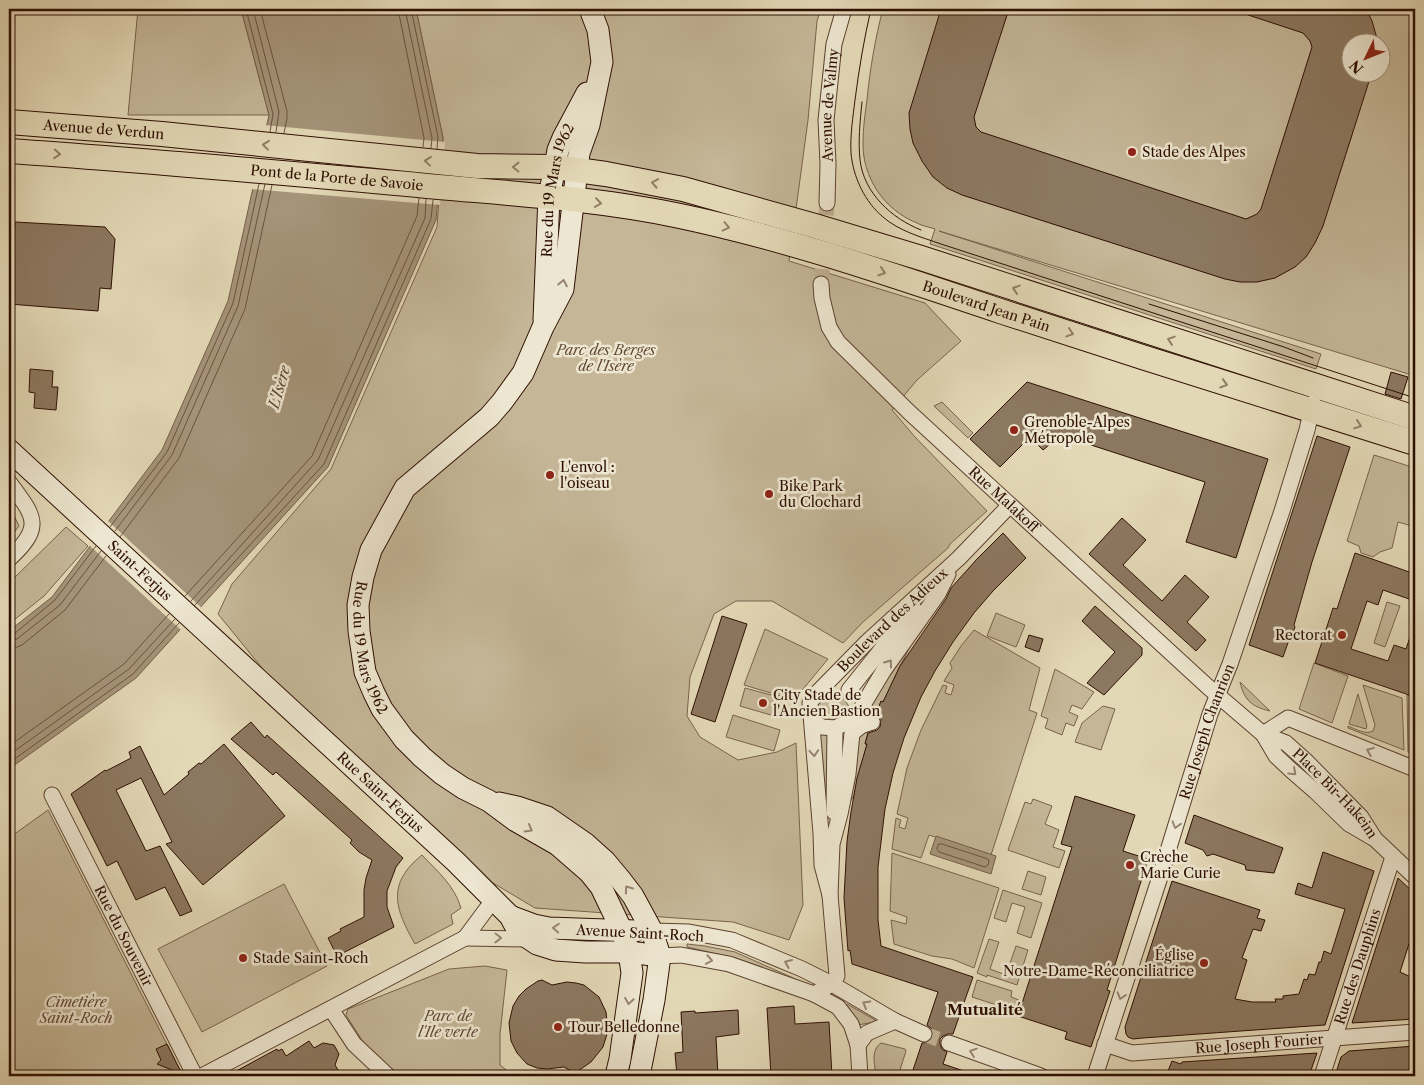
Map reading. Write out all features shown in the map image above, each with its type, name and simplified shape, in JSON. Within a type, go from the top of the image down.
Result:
[{"type":"main road","name":"Rue du 19 Mars 1962","points":[[590,9],[598,30],[602,62],[558,150],[566,169],[573,199],[563,288],[523,373],[489,417],[405,488],[371,550],[362,577],[358,605],[359,630],[365,672],[382,709],[404,739],[442,774],[463,788],[490,801],[516,821],[558,845],[589,872],[601,887],[622,931],[629,952],[632,973],[616,1076]]},
{"type":"main road","name":"Avenue de Verdun","points":[[9,122],[198,138]]},
{"type":"main road","name":"Pont de la Porte de Savoie","points":[[198,138],[477,166],[566,169]]},
{"type":"main road","name":"Avenue de Verdun","points":[[9,151],[197,165]]},
{"type":"main road","name":"Pont de la Porte de Savoie","points":[[197,165],[549,196]]},
{"type":"main road","name":"Rue du 19 Mars 1962","points":[[543,327],[549,196],[566,169]]},
{"type":"main road","name":"Boulevard Jean Pain","points":[[566,169],[683,189],[815,226],[921,258],[1415,418]]},
{"type":"main road","name":"Boulevard Jean Pain","points":[[549,196],[624,206],[764,235],[1415,444]]},
{"type":"main road","name":"Saint-Ferjus","points":[[9,450],[248,670]]},
{"type":"main road","name":"Rue Saint-Ferjus","points":[[248,670],[456,862],[510,916]]},
{"type":"main road","name":"Rue du 19 Mars 1962","points":[[490,801],[517,807],[547,817],[586,844],[605,861],[633,896],[652,931],[660,956]]},
{"type":"main road","name":"Avenue Saint-Roch","points":[[510,916],[534,925],[549,928],[652,931]]},
{"type":"main road","name":"Avenue Saint-Roch","points":[[510,916],[518,930],[530,939],[537,944],[556,950],[629,952],[660,956]]},
{"type":"main road","points":[[639,1076],[654,1000],[660,956]]},
{"type":"street","name":"Avenue de Valmy","points":[[827,203],[826,120],[834,44],[844,9]]},
{"type":"street","name":"Rue Malakoff","points":[[821,284],[822,298],[829,328],[838,342],[908,412],[1218,695]]},
{"type":"street","name":"Rue Joseph Chanrion","points":[[1095,1076],[1156,889],[1210,714],[1230,664],[1282,510],[1312,411],[1317,387]]},
{"type":"street","points":[[9,482],[27,507],[32,521],[30,535],[9,558]]},
{"type":"street","name":"Boulevard des Adieux","points":[[830,895],[822,866],[810,703],[815,694],[867,642],[960,558],[1010,505]]},
{"type":"street","name":"Boulevard des Adieux","points":[[849,690],[897,630],[960,558]]},
{"type":"street","name":"Boulevard des Adieux","points":[[872,722],[863,705],[884,670],[938,594],[949,572]]},
{"type":"street","name":"Boulevard des Adieux","points":[[827,682],[849,690]]},
{"type":"street","name":"Boulevard des Adieux","points":[[849,690],[852,702],[872,722]]},
{"type":"street","name":"Place Bir-Hakeim","points":[[1218,695],[1263,734],[1286,743],[1326,780],[1361,817],[1375,839],[1415,877]]},
{"type":"street","name":"Place Bir-Hakeim","points":[[1263,734],[1288,718],[1415,769]]},
{"type":"street","points":[[812,722],[822,727],[835,728],[850,721],[872,722]]},
{"type":"street","name":"Boulevard des Adieux","points":[[832,844],[848,774],[852,733],[861,726],[872,722]]},
{"type":"street","name":"Boulevard des Adieux","points":[[832,984],[838,976],[830,895],[835,728]]},
{"type":"street","name":"Rue du Souvenir","points":[[52,795],[195,1076]]},
{"type":"street","name":"Rue des Dauphins","points":[[1322,1076],[1393,857]]},
{"type":"street","name":"Avenue Saint-Roch","points":[[202,1076],[465,938],[494,900]]},
{"type":"street","name":"Avenue Saint-Roch","points":[[652,931],[689,932],[732,940],[774,956],[832,984],[894,1021],[924,1034]]},
{"type":"street","name":"Avenue Saint-Roch","points":[[465,938],[530,939]]},
{"type":"street","name":"Avenue Saint-Roch","points":[[660,956],[681,955],[728,964],[814,994],[838,1007],[851,1024],[858,1045]]},
{"type":"street","points":[[814,994],[832,984]]},
{"type":"street","points":[[331,1009],[354,1044],[388,1076]]},
{"type":"street","points":[[860,1076],[858,1045],[867,1033],[894,1021]]},
{"type":"street","name":"Rue Joseph Fourier","points":[[1105,1044],[1132,1053],[1415,1032]]},
{"type":"street","points":[[949,1044],[1041,1076]]},
{"type":"green space","points":[[138,9],[241,9],[269,115],[128,115]]},
{"type":"green space","name":"Parc des Berges de l'Isère","points":[[416,9],[821,9],[817,21],[808,120],[789,261],[925,303],[961,341],[917,380],[892,410],[915,437],[987,511],[950,544],[948,548],[863,622],[843,643],[772,601],[736,601],[714,614],[690,677],[687,716],[700,737],[738,760],[777,752],[796,743],[803,905],[789,940],[733,922],[535,908],[493,883],[433,826],[280,690],[218,614],[232,584],[331,469],[437,227],[443,138]]},
{"type":"green space","name":"Stade des Alpes","points":[[883,9],[1415,9],[1415,376],[939,231],[1321,354],[1316,369],[930,244],[935,229],[919,224],[895,210],[877,191],[866,168],[863,142],[864,126],[875,43]]},
{"type":"green space","points":[[942,402],[973,433],[968,438],[934,406]]},
{"type":"green space","points":[[1374,455],[1415,468],[1415,527],[1398,522],[1392,548],[1380,552],[1373,557],[1361,553],[1359,546],[1347,541]]},
{"type":"green space","points":[[9,505],[19,526],[9,539]]},
{"type":"green space","points":[[66,527],[88,546],[44,596],[9,624],[9,583]]},
{"type":"green space","points":[[1387,602],[1400,606],[1385,647],[1374,643]]},
{"type":"green space","points":[[996,613],[1025,625],[1016,647],[987,636]]},
{"type":"green space","points":[[765,629],[828,659],[794,700],[744,685]]},
{"type":"green space","points":[[974,630],[1040,668],[1029,710],[1037,713],[991,855],[929,835],[921,858],[892,849],[896,818],[901,820],[899,827],[905,829],[908,818],[897,814],[907,768],[921,730],[943,685],[947,686],[945,693],[951,695],[954,685],[944,681],[952,668],[950,663]]},
{"type":"green space","points":[[911,640],[910,647],[877,711],[872,708],[870,703]]},
{"type":"green space","points":[[1314,663],[1348,676],[1332,723],[1299,709]]},
{"type":"green space","points":[[1055,669],[1094,692],[1082,709],[1072,705],[1069,712],[1078,716],[1074,726],[1066,723],[1062,735],[1045,728],[1048,719],[1041,716]]},
{"type":"green space","points":[[1240,682],[1270,711],[1250,702],[1244,694]]},
{"type":"green space","points":[[1363,685],[1402,698],[1404,750],[1348,728],[1348,726],[1364,732],[1373,731],[1375,725]]},
{"type":"green space","name":"City Stade de l'Ancien Bastion","points":[[745,688],[786,699],[781,718],[740,706]]},
{"type":"green space","points":[[831,689],[841,695],[853,714],[840,721],[821,721],[816,710],[818,702]]},
{"type":"green space","points":[[1358,694],[1367,726],[1366,729],[1349,724]]},
{"type":"green space","points":[[1407,695],[1415,698],[1415,744],[1412,754],[1408,752]]},
{"type":"green space","points":[[1103,706],[1115,709],[1101,750],[1075,742],[1082,723]]},
{"type":"green space","points":[[733,715],[780,730],[774,751],[726,737]]},
{"type":"green space","points":[[816,729],[828,735],[827,854]]},
{"type":"green space","points":[[863,732],[868,733],[865,743],[867,744],[854,795],[849,804],[856,737]]},
{"type":"green space","points":[[1033,799],[1052,806],[1045,824],[1059,830],[1053,847],[1065,851],[1059,868],[1008,850],[1025,802],[1031,804]]},
{"type":"green space","name":"Cimetière Saint-Roch","points":[[48,810],[183,1076],[9,1076],[9,838]]},
{"type":"green space","points":[[892,853],[999,888],[974,968],[952,959],[932,956],[894,944],[891,920],[906,924],[907,917],[890,911]]},
{"type":"green space","points":[[422,855],[450,886],[461,908],[451,915],[453,924],[415,944],[399,908],[398,897],[403,876]]},
{"type":"green space","points":[[1028,871],[1046,877],[1041,895],[1022,889]]},
{"type":"green space","name":"Stade Saint-Roch","points":[[284,884],[327,966],[202,1032],[158,949]]},
{"type":"green space","points":[[1003,890],[1042,903],[1031,938],[1017,933],[1025,907],[1012,903],[1006,922],[994,918]]},
{"type":"green space","points":[[989,939],[999,942],[990,969],[1006,975],[1016,946],[1028,950],[1017,985],[977,973]]},
{"type":"green space","points":[[687,944],[735,952],[809,985],[807,987],[717,954],[687,947]]},
{"type":"green space","name":"Parc de l'Ile verte","points":[[485,966],[507,970],[500,1034],[500,1065],[514,1076],[399,1076],[365,1045],[346,1015],[348,1009],[449,969]]},
{"type":"green space","points":[[977,980],[1012,991],[1011,997],[1019,1000],[1015,1011],[972,997]]},
{"type":"green space","points":[[847,1004],[875,1020],[874,1022],[858,1025]]},
{"type":"green space","points":[[881,1043],[905,1049],[898,1076],[876,1076],[874,1054]]},
{"type":"water","name":"L'Isère","points":[[241,9],[416,9],[443,138],[436,220],[328,467],[136,678],[9,769],[9,631],[52,597],[162,450],[228,301],[269,115]]},
{"type":"water","points":[[936,836],[996,856],[991,874],[930,854]]},
{"type":"pier","points":[[264,125],[445,142],[440,205],[250,189]]},
{"type":"pier","points":[[107,520],[203,609],[182,631],[88,544]]},
{"type":"building","points":[[941,9],[1009,9],[974,117],[976,127],[981,132],[1246,219],[1257,214],[1261,209],[1312,47],[1310,41],[1303,33],[1236,11],[1236,9],[1366,9],[1375,32],[1342,32],[1342,82],[1369,82],[1323,226],[1315,243],[1306,257],[1295,267],[1275,278],[1257,282],[1240,282],[1225,279],[962,195],[947,188],[933,177],[922,161],[913,143],[909,113]]},
{"type":"building","points":[[15,222],[105,227],[115,239],[111,289],[100,288],[98,311],[9,304],[9,237],[14,237]]},
{"type":"building","points":[[30,369],[53,371],[52,387],[58,387],[56,410],[34,408],[35,393],[29,392]]},
{"type":"building","points":[[1391,372],[1408,377],[1401,399],[1385,394]]},
{"type":"building","points":[[1027,382],[1268,459],[1236,558],[1186,542],[1205,482],[1051,432],[1049,445],[1043,450],[1030,437],[1000,467],[970,439]]},
{"type":"building","points":[[1317,436],[1350,447],[1312,562],[1295,627],[1283,657],[1249,645]]},
{"type":"building","points":[[1122,518],[1146,540],[1123,565],[1162,601],[1185,575],[1209,597],[1187,622],[1206,640],[1196,651],[1089,554]]},
{"type":"building","points":[[1003,533],[1026,558],[974,613],[935,671],[921,697],[904,738],[893,773],[885,809],[878,867],[878,920],[881,946],[973,977],[953,1034],[943,1036],[940,1039],[940,1044],[942,1049],[947,1052],[943,1064],[973,1074],[973,1076],[911,1076],[922,1043],[929,1042],[933,1037],[932,1029],[927,1025],[938,992],[852,964],[850,950],[848,951],[844,898],[847,841],[851,812],[868,733],[880,727],[881,719],[877,711],[900,666],[946,599],[951,588]]},
{"type":"building","name":"Rectorat","points":[[1355,553],[1415,574],[1415,601],[1383,590],[1378,605],[1367,601],[1351,649],[1388,661],[1394,645],[1406,649],[1413,628],[1415,629],[1415,697],[1315,663],[1333,608],[1337,609]]},
{"type":"building","points":[[1095,606],[1142,648],[1142,655],[1104,695],[1087,683],[1115,652],[1082,621]]},
{"type":"building","points":[[722,616],[747,624],[715,722],[691,714]]},
{"type":"building","points":[[1029,635],[1043,639],[1039,652],[1025,647]]},
{"type":"building","points":[[251,722],[265,738],[267,735],[403,858],[396,867],[387,891],[387,907],[394,927],[337,956],[328,938],[341,931],[340,929],[364,917],[364,890],[372,860],[359,852],[350,843],[352,840],[276,772],[273,775],[231,739]]},
{"type":"building","points":[[224,744],[285,816],[203,885],[166,844],[172,842],[141,778],[116,790],[146,851],[160,846],[192,911],[180,916],[165,887],[136,900],[117,861],[107,866],[71,794],[105,770],[131,758],[129,752],[140,746],[164,795],[189,774],[188,772],[199,763],[201,764]]},
{"type":"building","points":[[1075,796],[1135,815],[1123,851],[1148,859],[1107,990],[1110,991],[1091,1047],[1065,1039],[1067,1032],[1018,1016],[1072,847],[1061,844]]},
{"type":"building","points":[[1194,815],[1283,848],[1274,873],[1246,870],[1245,865],[1213,854],[1207,856],[1203,850],[1185,843]]},
{"type":"building","points":[[1323,852],[1374,871],[1325,1025],[1133,1039],[1128,1037],[1125,1027],[1172,881],[1260,910],[1257,918],[1265,920],[1261,931],[1253,929],[1242,958],[1247,960],[1235,999],[1252,1002],[1276,1002],[1275,999],[1283,999],[1283,996],[1299,994],[1304,979],[1307,980],[1309,974],[1315,975],[1324,951],[1331,954],[1345,909],[1295,894],[1298,883],[1312,888]]},
{"type":"building","points":[[1398,878],[1415,894],[1415,925],[1400,972],[1415,979],[1415,1019],[1352,1023]]},
{"type":"building","name":"Tour Belledonne","points":[[542,980],[552,985],[567,982],[584,985],[599,997],[606,1012],[608,1031],[603,1047],[591,1062],[575,1073],[564,1067],[547,1069],[527,1064],[517,1053],[511,1041],[509,1023],[513,1006],[526,989]]},
{"type":"building","points":[[794,1006],[795,1024],[829,1022],[832,1076],[771,1076],[767,1008]]},
{"type":"building","points":[[738,1010],[739,1034],[716,1037],[718,1076],[677,1076],[675,1053],[683,1052],[681,1012]]},
{"type":"building","points":[[309,1041],[314,1048],[323,1043],[334,1045],[339,1054],[335,1065],[342,1076],[227,1076],[277,1049],[278,1051],[282,1049],[286,1056]]},
{"type":"building","points":[[167,1044],[182,1074],[157,1064],[161,1060],[156,1049]]},
{"type":"building","points":[[1415,1046],[1415,1071],[1398,1072],[1399,1076],[1335,1076],[1341,1057],[1349,1051]]},
{"type":"building","points":[[1317,1053],[1309,1076],[1166,1076],[1172,1061],[1181,1064],[1182,1062]]},
{"type":"tunnel","points":[[821,284],[827,203]]},
{"type":"tunnel","points":[[924,1034],[949,1043]]},
{"type":"tram line","points":[[871,9],[857,88],[851,133],[851,153],[854,171],[865,196],[889,222],[910,233],[941,244],[1415,398]]},
{"type":"tram line","points":[[862,102],[859,153],[867,183],[881,203],[899,219],[921,230]]},
{"type":"tram line","points":[[1149,304],[1313,358]]},
{"type":"place","name":"Stade des Alpes","points":[[1132,152]]},
{"type":"place","name":"Grenoble-Alpes Métropole","points":[[1014,430]]},
{"type":"place","name":"L'envol : l'oiseau","points":[[550,475]]},
{"type":"place","name":"Bike Park du Clochard","points":[[769,494]]},
{"type":"place","name":"Rectorat","points":[[1342,635]]},
{"type":"place","name":"City Stade de l'Ancien Bastion","points":[[763,703]]},
{"type":"place","name":"Crèche Marie Curie","points":[[1130,865]]},
{"type":"place","name":"Stade Saint-Roch","points":[[243,958]]},
{"type":"place","name":"Église Notre-Dame-Réconciliatrice","points":[[1204,963]]},
{"type":"place","name":"Tour Belledonne","points":[[558,1027]]},
{"type":"district","name":"Mutualité","points":[[985,1009]]}]
